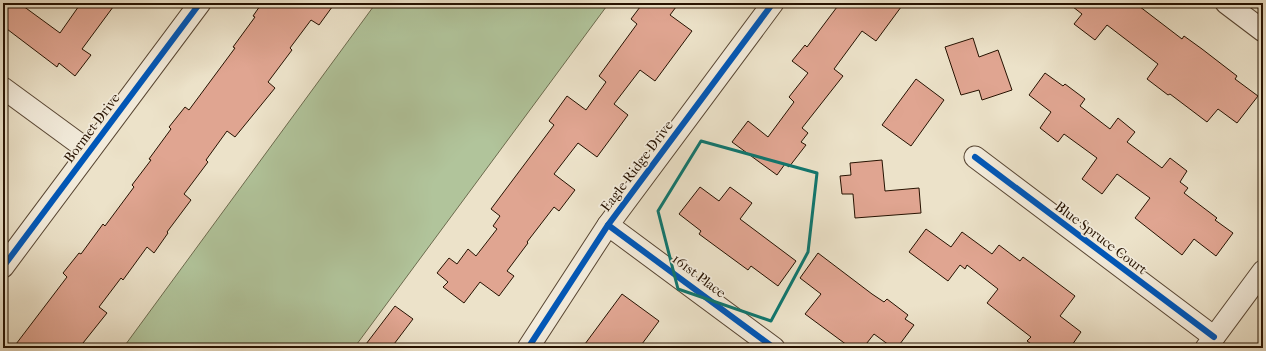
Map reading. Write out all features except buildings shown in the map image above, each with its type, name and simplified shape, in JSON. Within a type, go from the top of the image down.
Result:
[{"type":"street","name":"Bormet Drive","points":[[3,268],[200,3]]},
{"type":"street","name":"Eagle Ridge Drive","points":[[528,348],[608,225],[772,3]]},
{"type":"street","points":[[1226,3],[1263,31]]},
{"type":"street","points":[[3,88],[89,151]]},
{"type":"street","name":"Blue Spruce Court","points":[[975,157],[1210,343]]},
{"type":"street","name":"161st Place","points":[[608,225],[774,348]]},
{"type":"street","points":[[1210,343],[1263,271]]},
{"type":"highlighted area","points":[[701,141],[817,173],[808,252],[771,321],[678,289],[658,211]]},
{"type":"green space","points":[[376,3],[609,3],[354,348],[123,348]]},
{"type":"cycle path","points":[[3,267],[200,3]]},
{"type":"cycle path","points":[[528,348],[608,225],[773,3]]},
{"type":"cycle path","points":[[975,157],[1214,337]]},
{"type":"cycle path","points":[[608,225],[774,348]]}]
